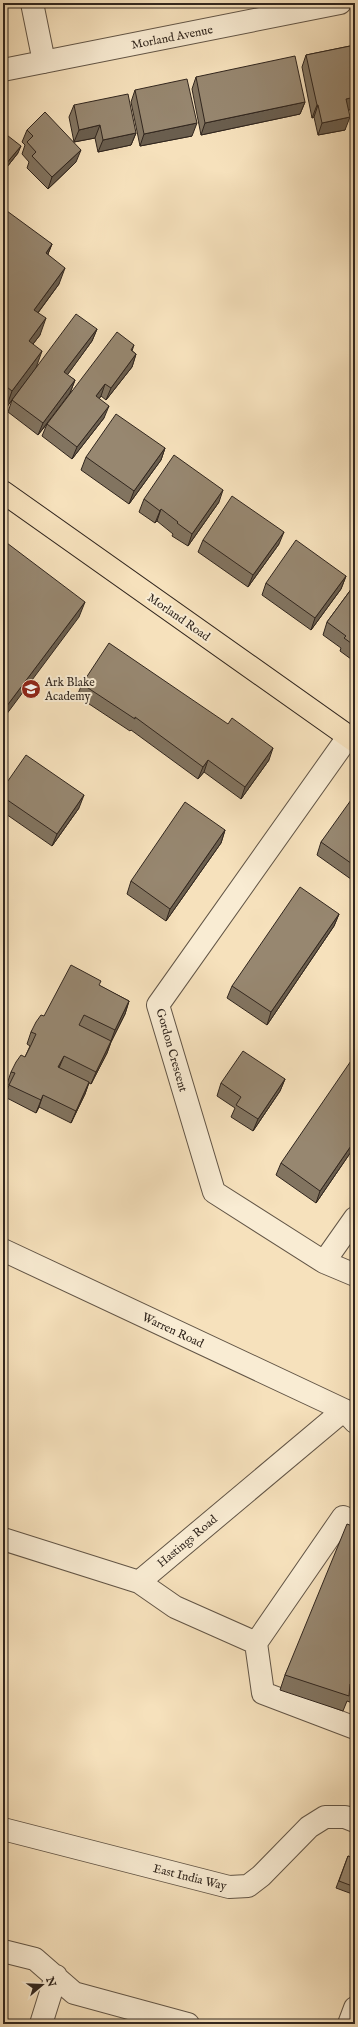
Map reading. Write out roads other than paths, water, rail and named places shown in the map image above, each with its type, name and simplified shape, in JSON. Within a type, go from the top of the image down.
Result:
[{"type":"main road","name":"Morland Road","points":[[3,492],[352,739]]},
{"type":"street","points":[[32,3],[44,62]]},
{"type":"street","name":"Morland Avenue","points":[[3,70],[340,3]]},
{"type":"street","name":"Gordon Crescent","points":[[352,739],[158,1004],[214,1192],[324,1262],[355,1275]]},
{"type":"street","points":[[324,1262],[355,1218]]},
{"type":"street","name":"Warren Road","points":[[3,1250],[349,1416]]},
{"type":"street","name":"Hastings Road","points":[[138,1582],[349,1416]]},
{"type":"street","points":[[355,1522],[343,1517],[256,1643],[263,1693],[355,1728]]},
{"type":"street","points":[[3,1539],[138,1582],[175,1607],[256,1643]]},
{"type":"street","name":"East India Way","points":[[3,1829],[229,1887],[248,1886],[261,1876],[309,1827],[325,1817],[345,1818],[355,1821]]},
{"type":"street","points":[[3,1951],[35,1959],[74,1993],[188,2024]]},
{"type":"street","points":[[41,2024],[56,1976]]},
{"type":"street","points":[[349,2024],[355,2008]]},
{"type":"place","name":"Ark Blake Academy","points":[[31,689]]}]
